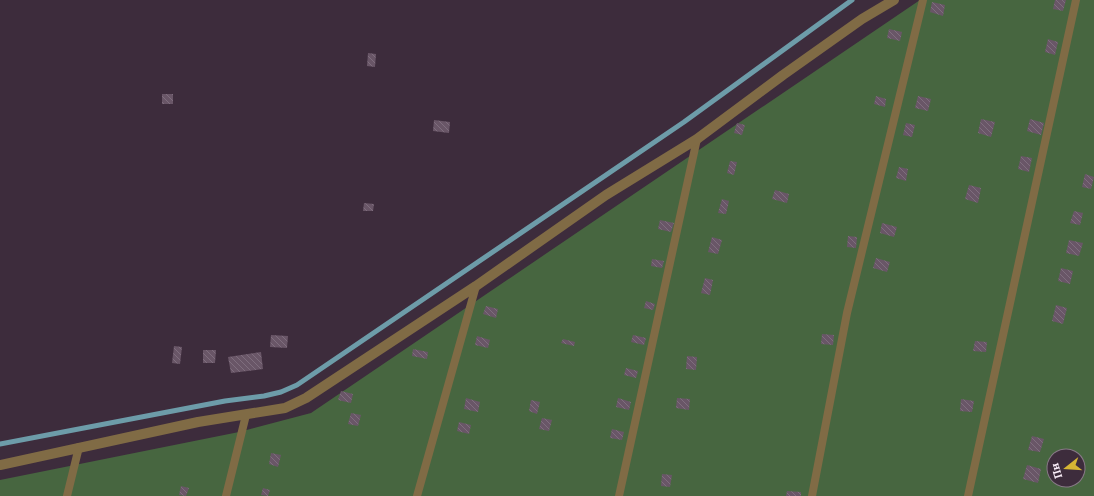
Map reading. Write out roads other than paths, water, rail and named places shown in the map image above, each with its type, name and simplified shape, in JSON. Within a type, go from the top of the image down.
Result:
[{"type":"street","points":[[0,465],[198,422],[285,408],[306,398],[476,286],[606,196],[697,138],[862,19],[894,0]]},
{"type":"lane","points":[[812,496],[847,312],[923,0]]},
{"type":"lane","points":[[968,496],[1076,0]]},
{"type":"lane","points":[[619,496],[697,138]]},
{"type":"lane","points":[[417,496],[476,286]]},
{"type":"lane","points":[[226,496],[246,415]]},
{"type":"lane","points":[[67,496],[79,447]]},
{"type":"waterway","points":[[0,444],[225,401],[264,396],[281,392],[297,385],[684,122],[852,0]]}]
